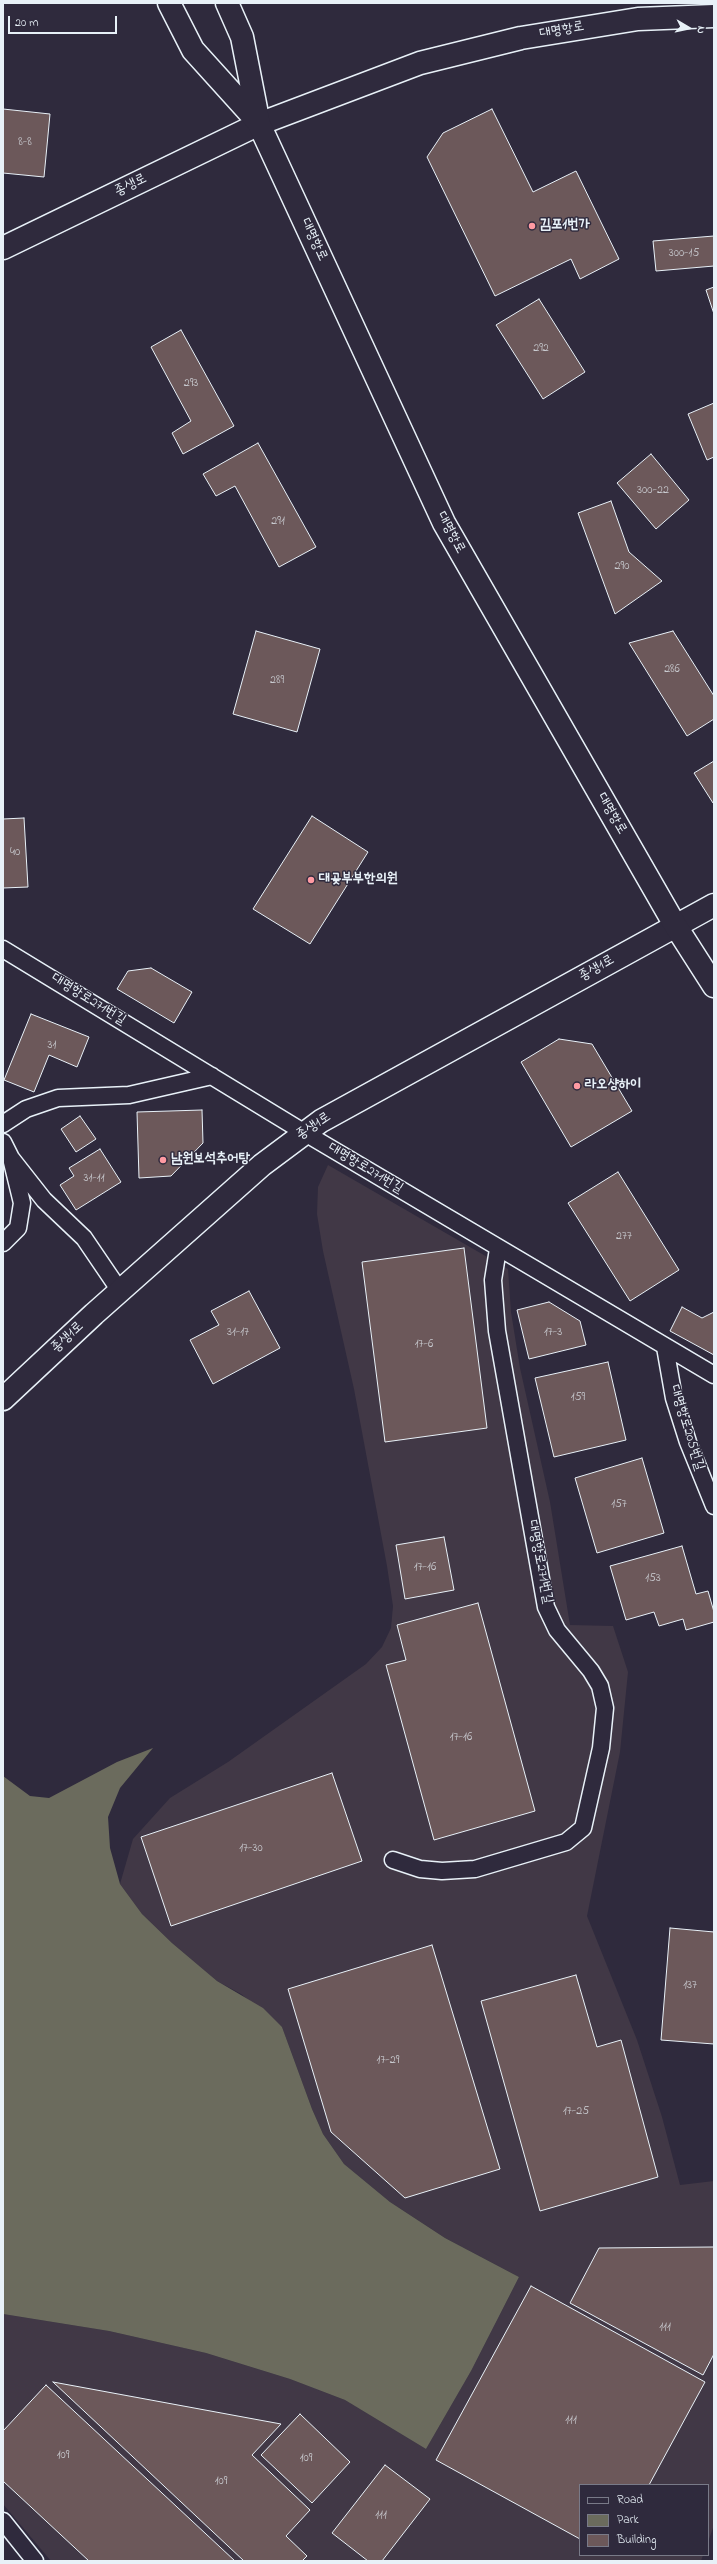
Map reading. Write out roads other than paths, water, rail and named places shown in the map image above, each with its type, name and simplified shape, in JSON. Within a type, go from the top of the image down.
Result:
[{"type":"street","name":"대명항로","points":[[170,3],[193,50],[259,124]]},
{"type":"street","name":"대명항로","points":[[227,3],[242,36],[259,124],[444,524],[674,925],[714,986]]},
{"type":"street","name":"대명항로","points":[[259,124],[420,63],[521,38],[638,19],[712,16]]},
{"type":"street","name":"종생로","points":[[3,248],[259,124]]},
{"type":"street","points":[[674,925],[714,905]]},
{"type":"street","name":"종생1로","points":[[3,1399],[120,1291],[262,1165],[320,1121],[674,925]]},
{"type":"lane","name":"대명항로271번길","points":[[3,949],[305,1133],[498,1248],[638,1328],[665,1347],[714,1375]]},
{"type":"lane","points":[[3,1124],[26,1109],[58,1098],[129,1095],[212,1076]]},
{"type":"lane","points":[[3,1142],[11,1158],[44,1200],[84,1238],[120,1291]]},
{"type":"lane","points":[[3,1243],[18,1228],[22,1203],[11,1158]]},
{"type":"lane","name":"대명항로271번길","points":[[393,1860],[420,1869],[442,1871],[475,1869],[566,1842],[583,1828],[601,1748],[605,1708],[600,1686],[591,1671],[557,1630],[546,1606],[497,1331],[493,1280],[498,1248]]},
{"type":"lane","name":"대명항로205번길","points":[[665,1347],[674,1398],[688,1442],[714,1506]]},
{"type":"lane","points":[[3,2522],[35,2561]]},
{"type":"place","name":"김포1번가","points":[[532,226]]},
{"type":"place","name":"대곶부부한의원","points":[[311,880]]},
{"type":"place","name":"라오샹하이","points":[[577,1086]]},
{"type":"place","name":"남원보석추어탕","points":[[163,1160]]}]
